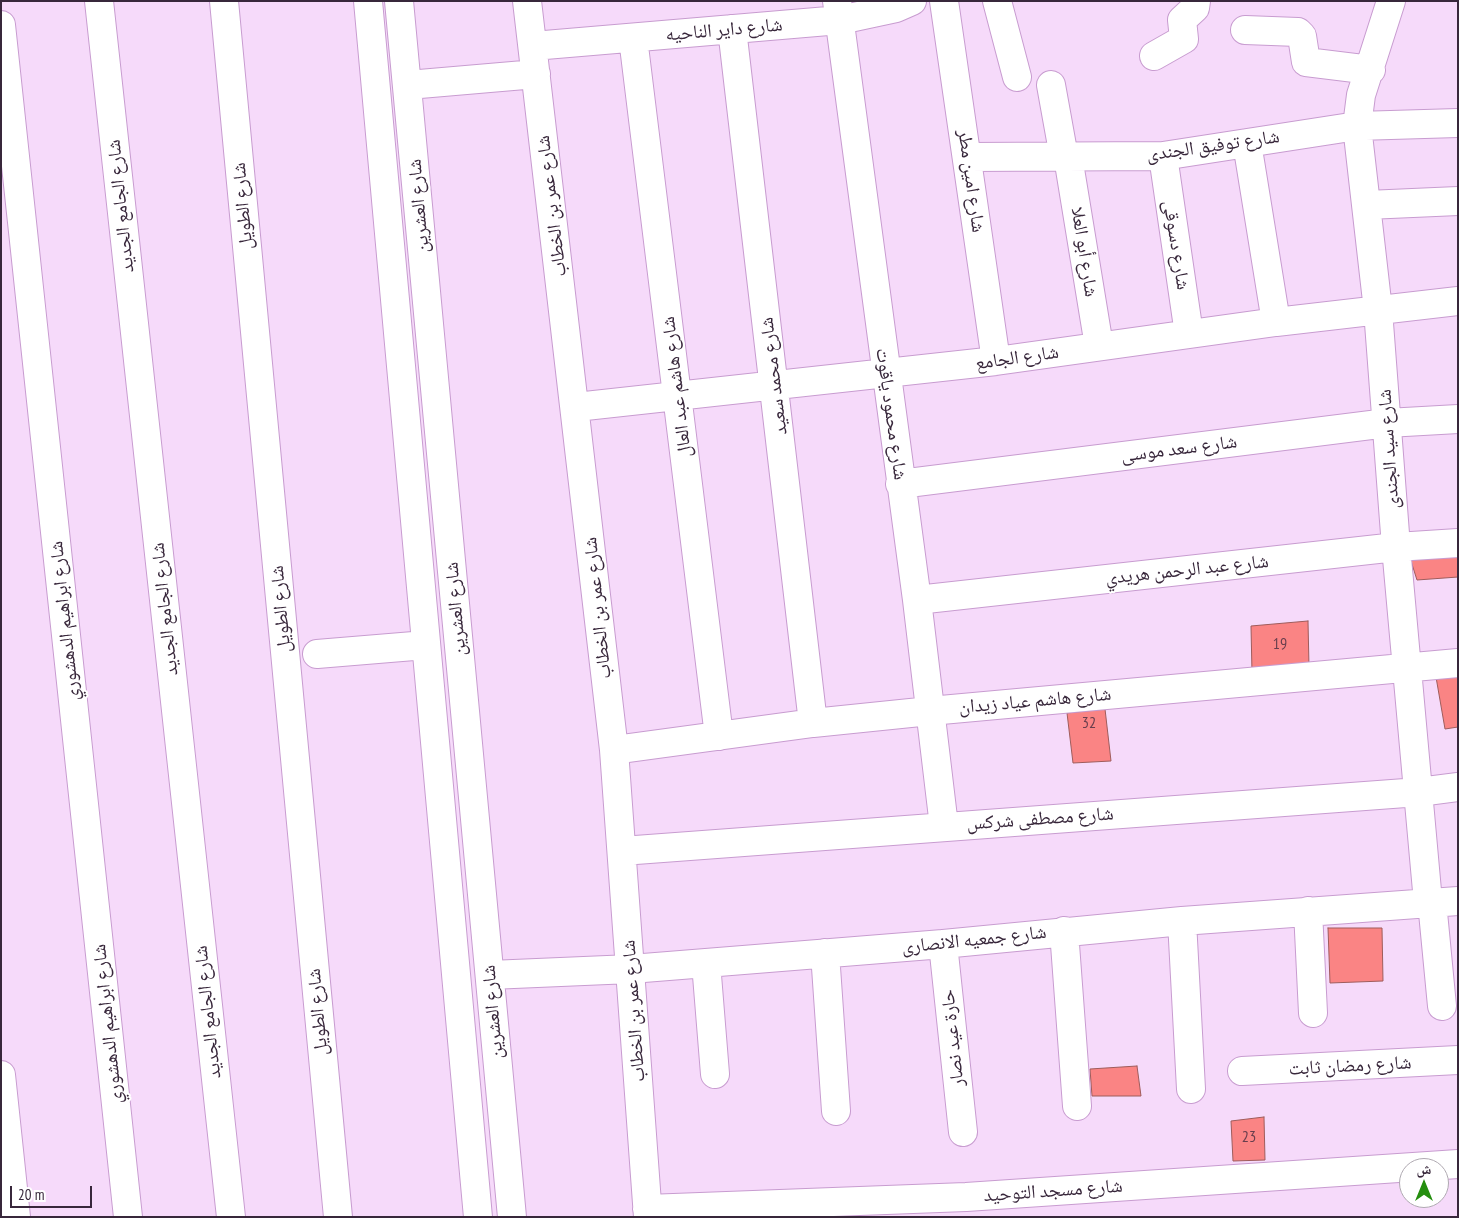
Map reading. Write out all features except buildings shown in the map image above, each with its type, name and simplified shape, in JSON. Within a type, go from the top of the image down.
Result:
[{"type":"street","name":"شارع الجامع الجديد","points":[[99,1],[230,1217]]},
{"type":"street","name":"شارع الطويل","points":[[224,1],[338,1217]]},
{"type":"street","name":"شارع العشرين","points":[[368,1],[478,1217]]},
{"type":"street","name":"شارع العشرين","points":[[399,1],[512,1217]]},
{"type":"street","name":"شارع عمر بن الخطاب","points":[[527,1],[576,407],[614,750],[632,968],[648,1213]]},
{"type":"street","name":"شارع داير الناحيه","points":[[533,46],[732,29],[838,11],[896,8],[912,1]]},
{"type":"street","name":"شارع امين مطر","points":[[944,1],[996,361]]},
{"type":"street","points":[[997,1],[1018,77]]},
{"type":"street","points":[[1154,56],[1184,40],[1182,20],[1195,8],[1196,1]]},
{"type":"street","name":"شارع سيد الجندى","points":[[1391,1],[1362,96],[1358,126],[1378,310],[1396,547],[1418,792],[1439,902],[1442,1006]]},
{"type":"street","name":"شارع محمود ياقوت","points":[[838,11],[917,600],[944,826]]},
{"type":"street","name":"شارع ابراهيم الدهشوري","points":[[1,25],[128,1217]]},
{"type":"street","name":"شارع محمد سعيد","points":[[732,29],[813,723]]},
{"type":"street","points":[[1244,30],[1298,32],[1302,36],[1306,62],[1371,70]]},
{"type":"street","name":"شارع هاشم عبد العال","points":[[634,38],[719,736]]},
{"type":"street","points":[[408,84],[536,74]]},
{"type":"street","name":"شارع أبو العلا","points":[[1051,84],[1066,157],[1099,346]]},
{"type":"street","name":"شارع توفيق الجندى","points":[[968,157],[1162,156],[1358,126],[1458,122]]},
{"type":"street","points":[[1246,143],[1276,322]]},
{"type":"street","name":"شارع دسوقى","points":[[1162,156],[1190,334]]},
{"type":"street","points":[[1367,205],[1458,201]]},
{"type":"street","name":"شارع الجامع","points":[[576,407],[996,361],[1276,322],[1458,301]]},
{"type":"street","name":"شارع سعد موسى","points":[[900,484],[1387,423],[1458,419]]},
{"type":"street","name":"شارع عبد الرحمن هريدي","points":[[917,600],[1396,547],[1458,543]]},
{"type":"street","points":[[317,654],[426,645]]},
{"type":"street","name":"شارع هاشم عياد زيدان","points":[[614,750],[813,723],[1458,663]]},
{"type":"street","name":"شارع مصطفى شركس","points":[[622,850],[1418,792],[1458,787]]},
{"type":"street","name":"شارع جمعيه الانصارى","points":[[490,975],[706,963],[943,944],[1182,921],[1439,902]]},
{"type":"street","points":[[1308,911],[1313,1013]]},
{"type":"street","points":[[1182,921],[1192,1089]]},
{"type":"street","points":[[1064,931],[1077,1106]]},
{"type":"street","name":"حارة عيد نصار","points":[[943,944],[963,1132]]},
{"type":"street","points":[[825,953],[836,1111]]},
{"type":"street","points":[[706,963],[715,1074]]},
{"type":"street","name":"شارع رمضان ثابت","points":[[1242,1072],[1458,1060]]},
{"type":"street","points":[[1,1075],[16,1217]]},
{"type":"street","name":"شارع مسجد التوحيد","points":[[648,1213],[966,1197],[1458,1164]]}]
